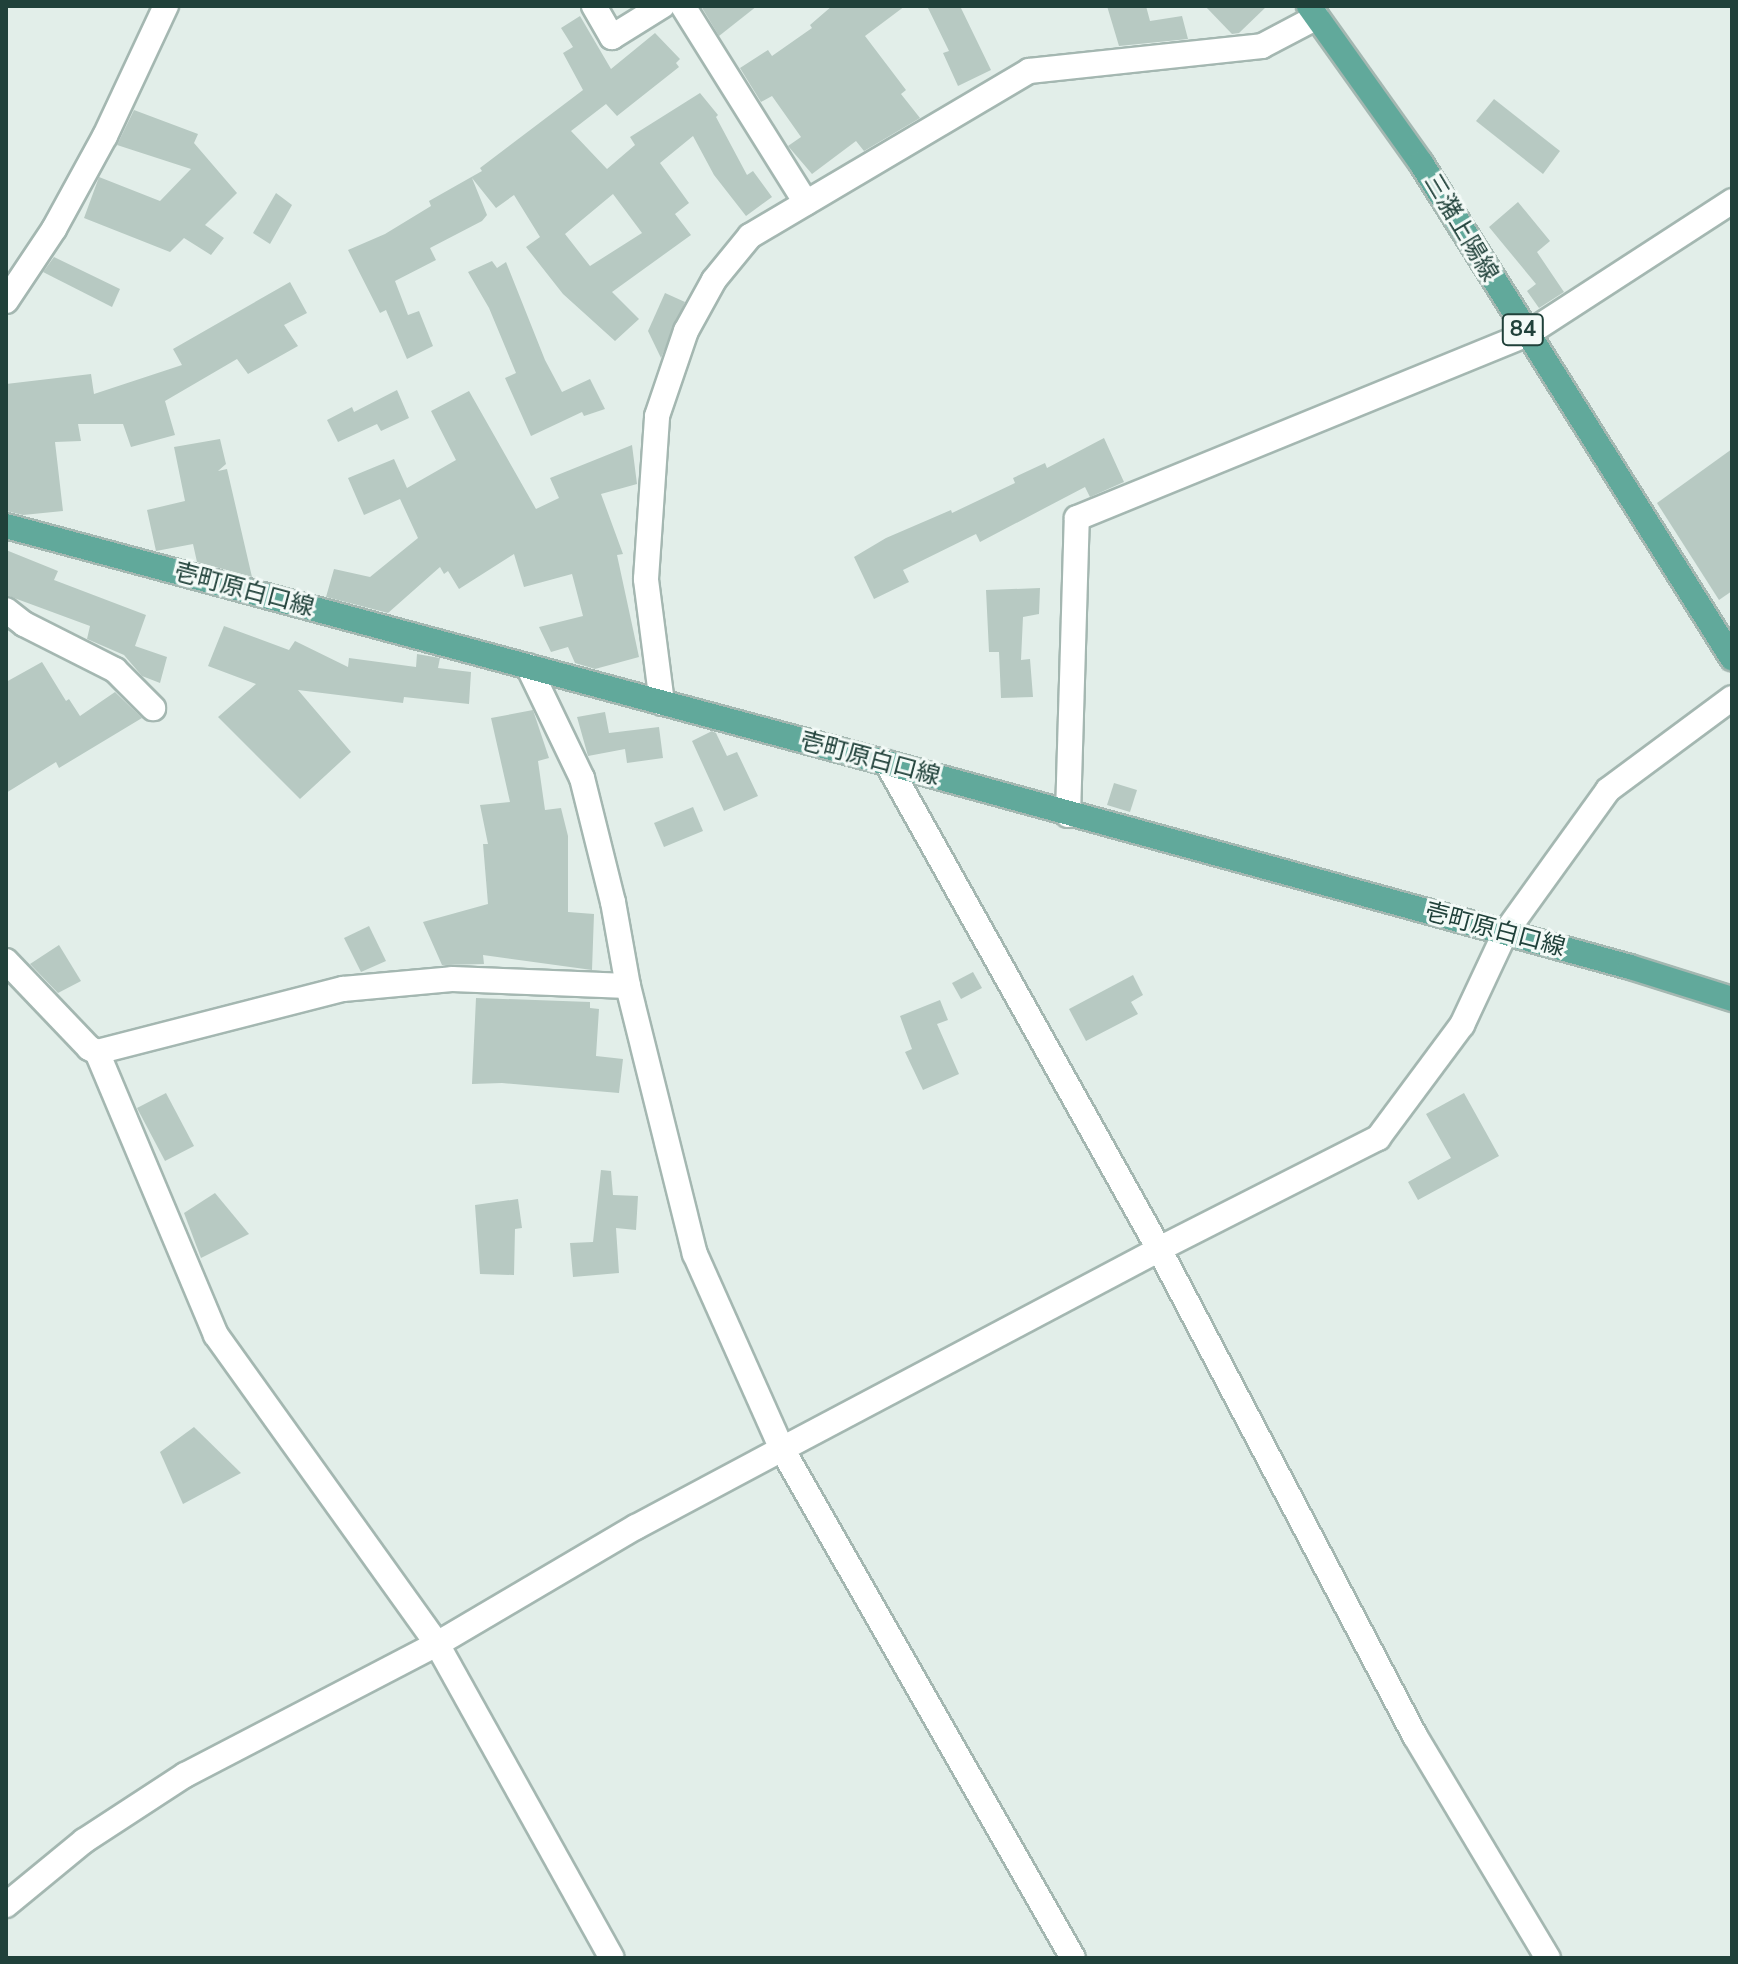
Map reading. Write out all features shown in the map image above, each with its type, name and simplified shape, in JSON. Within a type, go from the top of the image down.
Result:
[{"type":"main road","name":"三潴上陽線","points":[[1313,12],[1421,163],[1526,335],[1732,658]]},
{"type":"main road","name":"壱町原白口線","points":[[6,526],[887,763],[1505,933],[1732,999]]},
{"type":"street","points":[[6,301],[54,229],[105,136],[166,6]]},
{"type":"street","points":[[594,6],[612,37],[662,6]]},
{"type":"street","points":[[683,6],[806,203]]},
{"type":"street","points":[[662,703],[646,579],[657,416],[666,380],[686,331],[714,280],[750,236],[1029,71],[1262,46],[1313,12]]},
{"type":"street","points":[[1068,815],[1077,518],[1526,335],[1732,201]]},
{"type":"street","points":[[6,610],[24,624],[115,670],[153,708]]},
{"type":"street","points":[[528,666],[582,778],[613,902],[628,986],[695,1254],[782,1449],[1073,1958]]},
{"type":"street","points":[[6,1905],[84,1841],[153,1794],[437,1644],[636,1527],[1159,1249],[1378,1138],[1462,1025],[1505,933],[1608,790],[1732,698]]},
{"type":"street","points":[[887,763],[1159,1249],[1415,1736],[1548,1958]]},
{"type":"street","points":[[6,961],[89,1048],[97,1052],[216,1335],[437,1644],[612,1958]]},
{"type":"street","points":[[97,1052],[343,989],[452,979],[628,986]]},
{"type":"building","points":[[701,6],[757,6],[719,36]]},
{"type":"building","points":[[832,6],[905,6],[865,36],[906,90],[901,94],[920,118],[864,151],[856,141],[812,174],[788,146],[801,137],[772,96],[761,102],[740,68],[768,50],[772,56],[812,28],[810,25]]},
{"type":"building","points":[[927,6],[960,6],[991,70],[958,86],[943,53],[949,51]]},
{"type":"building","points":[[1107,6],[1146,6],[1150,21],[1182,16],[1188,39],[1119,46]]},
{"type":"building","points":[[1205,6],[1267,6],[1239,33],[1232,34]]},
{"type":"building","points":[[580,16],[611,69],[655,33],[680,59],[676,63],[679,67],[617,116],[606,104],[571,131],[607,169],[635,145],[630,137],[700,93],[718,115],[716,117],[747,175],[753,171],[772,197],[746,216],[714,175],[693,136],[660,163],[689,203],[675,214],[691,235],[612,292],[639,319],[615,341],[563,294],[526,247],[540,237],[514,195],[496,208],[472,178],[487,215],[482,221],[430,248],[436,260],[395,281],[408,315],[419,311],[433,346],[407,359],[386,310],[380,313],[348,250],[385,234],[431,206],[429,201],[482,171],[480,168],[583,90],[563,53],[573,47],[561,28]],"holes":[[[613,194],[642,233],[590,266],[565,234]]]},
{"type":"building","points":[[1494,99],[1560,151],[1543,174],[1476,121]]},
{"type":"building","points":[[134,110],[198,134],[194,143],[237,193],[205,225],[224,238],[211,255],[184,238],[170,252],[84,218],[99,177],[160,201],[191,169],[117,145]]},
{"type":"building","points":[[276,193],[292,205],[270,244],[253,233]]},
{"type":"building","points":[[1518,202],[1550,241],[1537,252],[1564,292],[1539,308],[1527,291],[1536,284],[1489,227]]},
{"type":"building","points":[[54,257],[120,289],[112,307],[43,272]]},
{"type":"building","points":[[492,261],[497,268],[506,262],[545,360],[562,392],[590,379],[605,409],[584,416],[582,412],[531,436],[505,378],[516,373],[489,308],[468,272]]},
{"type":"building","points":[[290,282],[307,313],[284,325],[298,346],[248,374],[237,359],[165,401],[175,435],[131,447],[123,424],[78,424],[81,441],[55,442],[63,511],[23,515],[6,511],[6,384],[91,374],[94,394],[182,365],[173,349]]},
{"type":"building","points":[[665,293],[685,302],[661,358],[648,331]]},
{"type":"building","points":[[397,390],[409,418],[381,431],[377,424],[338,442],[327,420],[352,407],[354,412]]},
{"type":"building","points":[[469,391],[536,509],[559,498],[550,478],[632,445],[637,484],[601,494],[623,554],[617,555],[639,657],[595,669],[575,663],[568,647],[551,652],[539,627],[583,616],[572,574],[524,587],[514,554],[459,589],[448,571],[444,574],[440,567],[388,613],[326,597],[334,569],[370,577],[418,538],[400,499],[364,515],[348,478],[394,459],[407,488],[456,460],[431,411]]},
{"type":"building","points":[[1104,438],[1124,482],[1090,497],[1085,487],[980,542],[976,534],[903,570],[909,582],[874,599],[854,557],[886,538],[951,510],[952,513],[1015,483],[1013,478],[1045,463],[1047,468]]},
{"type":"building","points":[[220,439],[226,464],[218,471],[227,469],[252,577],[197,562],[193,544],[156,551],[147,510],[185,501],[174,447]]},
{"type":"building","points":[[1732,449],[1732,591],[1719,600],[1657,503]]},
{"type":"building","points":[[6,550],[58,571],[54,580],[146,615],[135,646],[167,657],[160,683],[142,676],[124,655],[87,639],[90,626],[6,595]]},
{"type":"building","points":[[1040,588],[1039,614],[1023,617],[1021,660],[1030,659],[1033,697],[1001,698],[999,652],[989,652],[986,590]]},
{"type":"building","points":[[224,626],[289,650],[295,641],[348,667],[349,658],[416,667],[417,654],[440,658],[438,668],[471,672],[469,704],[404,697],[403,703],[298,690],[351,752],[300,799],[218,717],[256,684],[208,666]]},
{"type":"building","points":[[42,662],[66,701],[69,699],[80,716],[115,692],[142,718],[59,768],[56,762],[6,793],[6,682]]},
{"type":"building","points":[[533,710],[549,758],[538,761],[545,810],[561,808],[568,836],[568,912],[594,914],[592,970],[483,955],[484,964],[442,965],[423,922],[488,904],[483,844],[488,844],[480,805],[510,802],[491,718]]},
{"type":"building","points":[[605,712],[609,733],[659,727],[663,758],[627,763],[625,749],[588,756],[577,717]]},
{"type":"building","points":[[712,731],[716,733],[727,756],[737,752],[758,796],[724,811],[692,741]]},
{"type":"building","points":[[1114,783],[1137,790],[1130,812],[1107,805]]},
{"type":"building","points":[[693,807],[703,831],[664,847],[654,823]]},
{"type":"building","points":[[369,926],[386,961],[361,972],[344,938]]},
{"type":"building","points":[[59,945],[81,981],[58,993],[30,964]]},
{"type":"building","points":[[973,972],[982,988],[961,999],[952,983]]},
{"type":"building","points":[[1133,975],[1143,995],[1131,1002],[1138,1014],[1086,1041],[1069,1009]]},
{"type":"building","points":[[476,998],[590,1002],[590,1008],[599,1009],[596,1056],[623,1059],[619,1093],[502,1083],[472,1084]]},
{"type":"building","points":[[940,1000],[948,1020],[937,1024],[959,1074],[923,1090],[905,1052],[912,1049],[900,1016]]},
{"type":"building","points":[[166,1093],[194,1146],[165,1161],[137,1108]]},
{"type":"building","points":[[1464,1093],[1499,1156],[1418,1200],[1408,1182],[1451,1158],[1426,1114]]},
{"type":"building","points":[[601,1170],[611,1171],[613,1195],[638,1196],[636,1230],[616,1228],[619,1273],[573,1277],[570,1243],[593,1242]]},
{"type":"building","points":[[215,1193],[249,1234],[201,1258],[184,1213]]},
{"type":"building","points":[[518,1199],[522,1228],[515,1229],[514,1275],[480,1274],[475,1205]]},
{"type":"building","points":[[194,1427],[241,1473],[183,1504],[160,1452]]}]
